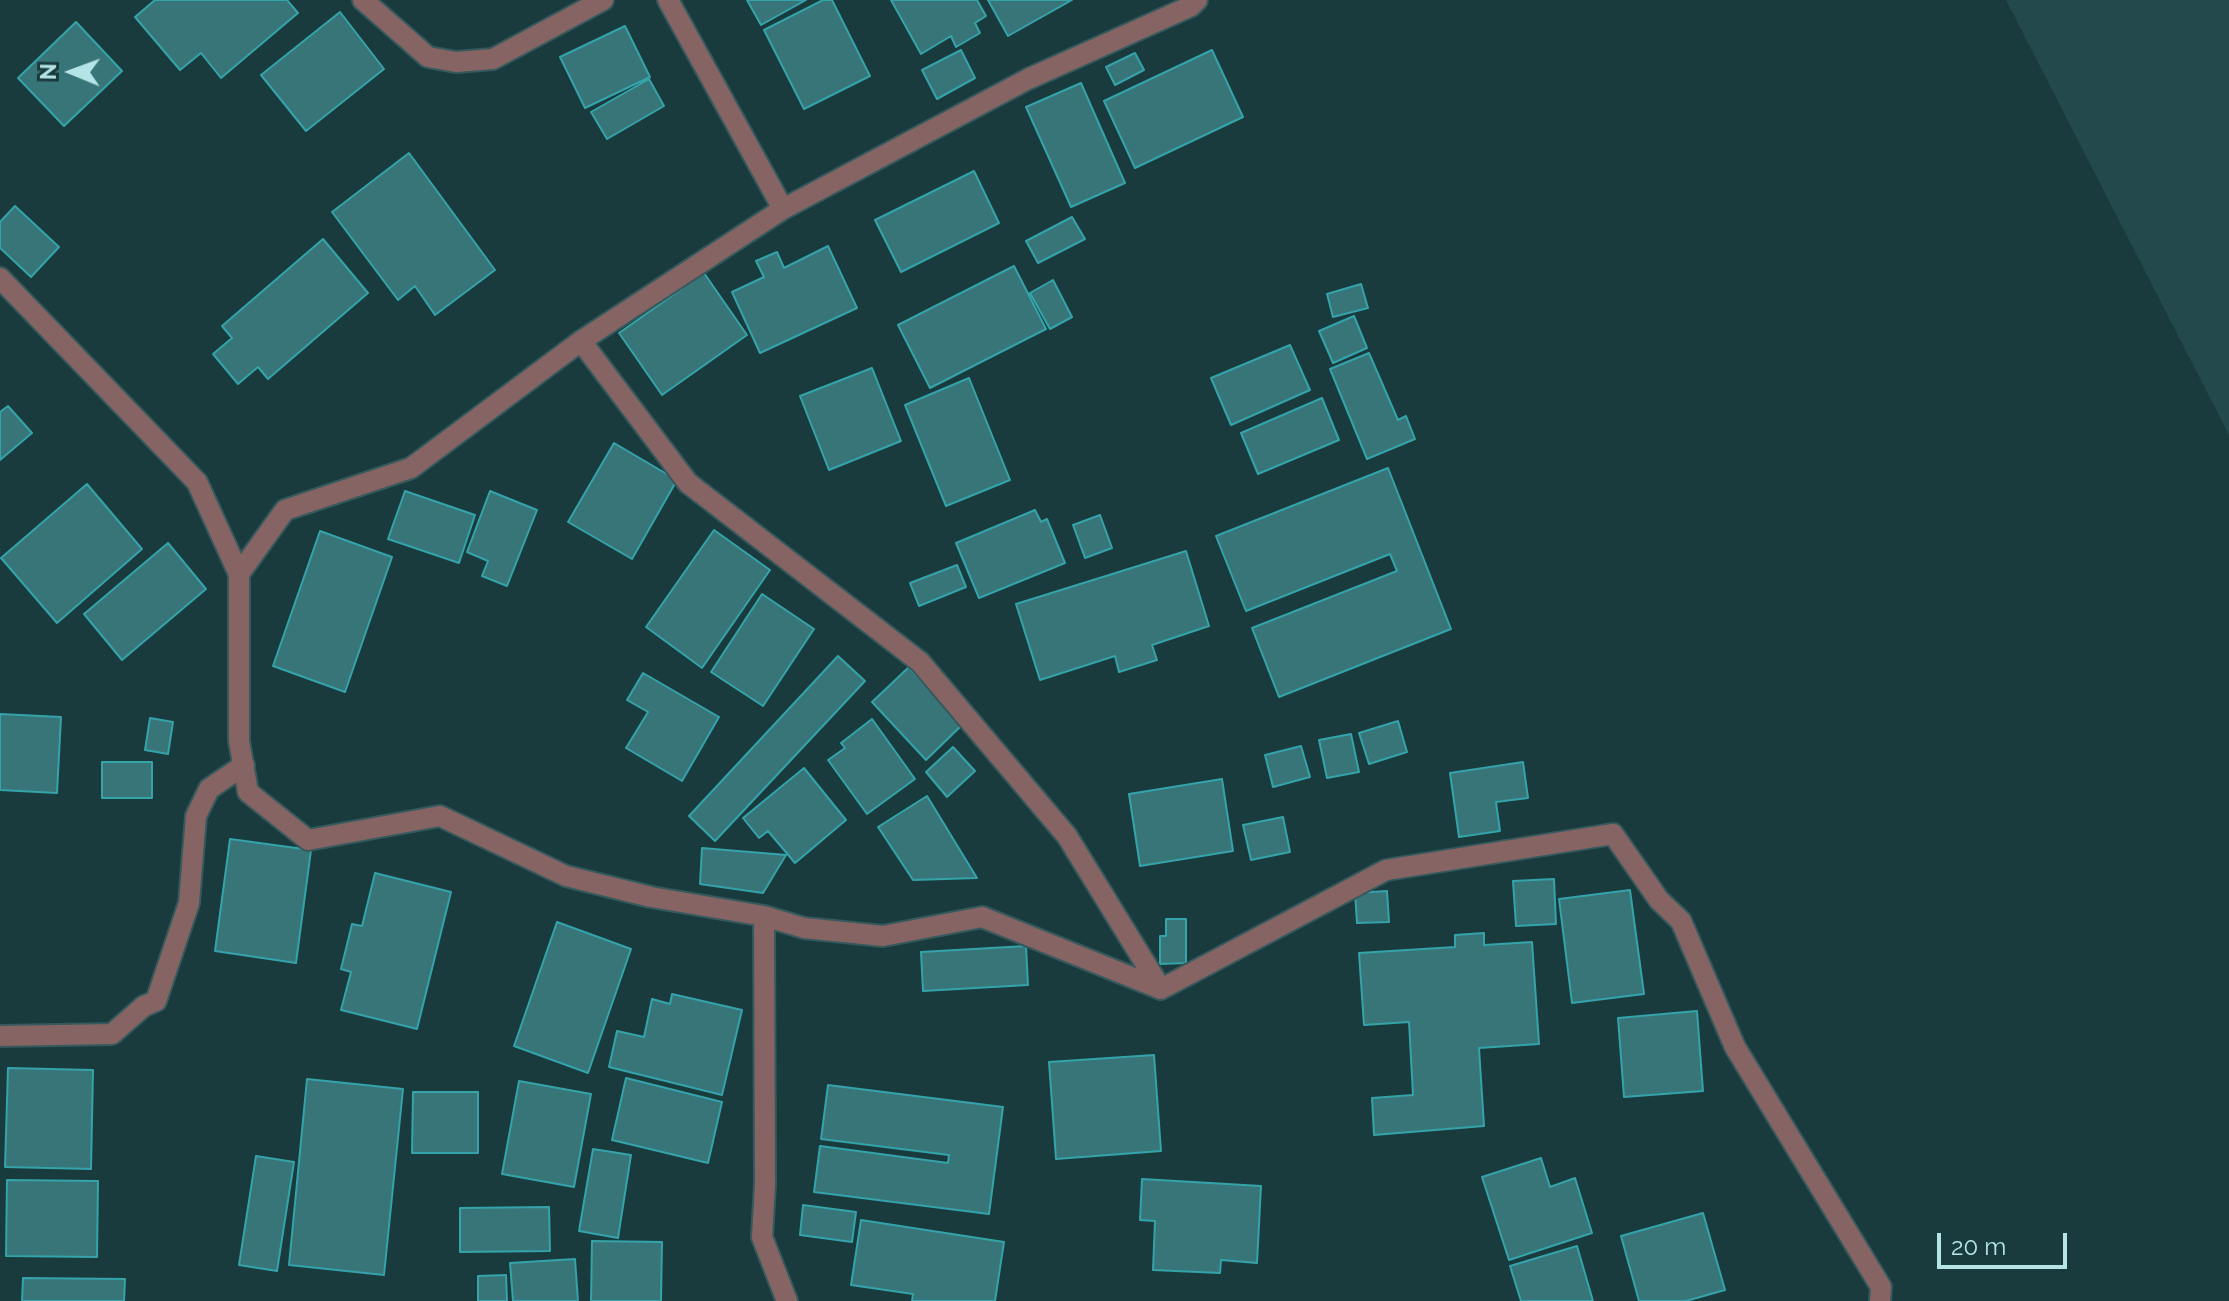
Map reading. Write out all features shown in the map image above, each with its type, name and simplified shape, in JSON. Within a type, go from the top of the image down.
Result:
[{"type":"street","points":[[363,0],[428,57],[456,62],[493,59],[603,0]]},
{"type":"street","points":[[668,0],[783,209]]},
{"type":"street","points":[[239,574],[285,510],[411,468],[581,341],[783,209],[1028,79],[1191,6],[1197,0]]},
{"type":"street","points":[[0,278],[197,482],[239,574],[239,741],[248,792],[308,840],[440,816],[566,876],[651,897],[764,916],[804,928],[883,936],[982,917],[1161,989],[1386,870],[1613,834],[1659,900],[1681,921],[1735,1047],[1881,1287],[1880,1301]]},
{"type":"street","points":[[581,341],[688,483],[920,662],[1067,836],[1161,989]]},
{"type":"street","points":[[0,1036],[112,1034],[144,1006],[156,1001],[189,903],[196,816],[209,789],[244,765]]},
{"type":"street","points":[[764,916],[765,1184],[762,1237],[787,1301]]},
{"type":"shaded area","points":[[2006,0],[2229,0],[2229,435]]},
{"type":"building","points":[[155,0],[287,0],[298,13],[221,78],[201,53],[180,70],[135,17]]},
{"type":"building","points":[[747,0],[806,0],[761,25]]},
{"type":"building","points":[[823,0],[832,0],[870,76],[804,109],[764,30]]},
{"type":"building","points":[[891,0],[977,0],[986,16],[975,23],[980,33],[956,47],[951,36],[921,54]]},
{"type":"building","points":[[988,0],[1072,0],[1008,36]]},
{"type":"building","points":[[340,12],[384,69],[306,131],[261,75]]},
{"type":"building","points":[[76,22],[122,71],[64,126],[18,78]]},
{"type":"building","points":[[625,26],[650,77],[585,108],[560,57]]},
{"type":"building","points":[[961,50],[975,78],[937,99],[922,70]]},
{"type":"building","points":[[1212,50],[1243,117],[1135,168],[1104,101]]},
{"type":"building","points":[[1135,53],[1144,70],[1115,85],[1106,67]]},
{"type":"building","points":[[649,79],[664,106],[607,139],[591,112]]},
{"type":"building","points":[[1081,83],[1125,183],[1071,207],[1026,107]]},
{"type":"building","points":[[409,153],[495,270],[435,315],[415,286],[398,300],[332,212]]},
{"type":"building","points":[[974,171],[999,223],[901,272],[875,220]]},
{"type":"building","points":[[15,206],[59,247],[31,277],[0,248],[0,222]]},
{"type":"building","points":[[1072,217],[1085,239],[1038,263],[1026,241]]},
{"type":"building","points":[[323,239],[368,293],[268,379],[258,367],[238,384],[213,354],[232,338],[222,326]]},
{"type":"building","points":[[828,246],[857,308],[760,353],[732,292],[764,277],[756,261],[777,252],[784,268]]},
{"type":"building","points":[[1014,266],[1046,329],[930,388],[898,325]]},
{"type":"building","points":[[704,273],[747,335],[662,395],[619,333]]},
{"type":"building","points":[[1053,280],[1072,317],[1050,329],[1030,293]]},
{"type":"building","points":[[1361,284],[1368,308],[1333,317],[1327,294]]},
{"type":"building","points":[[1354,316],[1367,348],[1333,363],[1319,331]]},
{"type":"building","points":[[1290,345],[1310,390],[1231,425],[1211,378]]},
{"type":"building","points":[[1369,353],[1398,420],[1406,416],[1415,439],[1367,459],[1330,369]]},
{"type":"building","points":[[872,368],[901,441],[829,470],[800,396]]},
{"type":"building","points":[[969,378],[1010,480],[946,506],[905,405]]},
{"type":"building","points":[[1322,398],[1339,440],[1258,474],[1241,433]]},
{"type":"building","points":[[8,406],[32,433],[0,460],[0,412]]},
{"type":"building","points":[[614,443],[677,480],[632,559],[568,522]]},
{"type":"building","points":[[1388,468],[1451,629],[1279,697],[1252,628],[1397,571],[1390,554],[1246,611],[1216,536]]},
{"type":"building","points":[[87,484],[142,549],[57,623],[1,558]]},
{"type":"building","points":[[405,491],[475,515],[459,563],[388,539]]},
{"type":"building","points":[[490,491],[537,510],[507,586],[482,576],[488,561],[467,552]]},
{"type":"building","points":[[1035,510],[1041,522],[1047,519],[1065,563],[979,598],[956,543]]},
{"type":"building","points":[[1100,515],[1112,548],[1085,558],[1073,525]]},
{"type":"building","points":[[714,530],[770,570],[702,668],[646,627]]},
{"type":"building","points":[[320,531],[392,557],[345,692],[273,666]]},
{"type":"building","points":[[168,543],[206,589],[122,660],[84,614]]},
{"type":"building","points":[[1186,551],[1209,626],[1152,645],[1157,660],[1119,672],[1115,656],[1040,680],[1016,604]]},
{"type":"building","points":[[957,565],[966,587],[919,606],[910,583]]},
{"type":"building","points":[[762,594],[814,629],[763,706],[711,672]]},
{"type":"building","points":[[838,656],[865,681],[715,841],[689,816]]},
{"type":"building","points":[[909,667],[962,725],[926,760],[872,702]]},
{"type":"building","points":[[643,673],[719,717],[682,781],[626,748],[648,712],[627,700]]},
{"type":"building","points":[[0,714],[61,717],[57,793],[0,790]]},
{"type":"building","points":[[150,718],[173,722],[168,754],[145,750]]},
{"type":"building","points":[[872,719],[915,779],[867,814],[828,760],[845,748],[841,743]]},
{"type":"building","points":[[1398,721],[1407,752],[1369,764],[1359,733]]},
{"type":"building","points":[[1351,734],[1359,772],[1327,778],[1319,740]]},
{"type":"building","points":[[1301,746],[1310,777],[1273,787],[1265,755]]},
{"type":"building","points":[[953,747],[975,771],[947,797],[926,772]]},
{"type":"building","points":[[102,762],[152,762],[152,798],[102,798]]},
{"type":"building","points":[[1523,762],[1528,798],[1496,802],[1500,831],[1459,837],[1450,773]]},
{"type":"building","points":[[804,768],[846,820],[795,863],[768,831],[759,838],[743,818]]},
{"type":"building","points":[[1222,779],[1233,851],[1140,866],[1129,794]]},
{"type":"building","points":[[927,796],[977,878],[913,880],[878,827]]},
{"type":"building","points":[[1283,817],[1290,852],[1251,860],[1243,825]]},
{"type":"building","points":[[230,839],[311,850],[296,963],[215,951]]},
{"type":"building","points":[[702,848],[786,855],[763,893],[700,884]]},
{"type":"building","points":[[375,873],[451,892],[417,1029],[341,1010],[351,972],[341,969],[352,924],[362,926]]},
{"type":"building","points":[[1554,879],[1556,924],[1516,926],[1513,881]]},
{"type":"building","points":[[1630,890],[1644,994],[1572,1003],[1559,899]]},
{"type":"building","points":[[1387,891],[1389,922],[1357,923],[1355,893]]},
{"type":"building","points":[[1166,919],[1186,919],[1186,963],[1160,964],[1160,936],[1166,936]]},
{"type":"building","points":[[557,922],[631,949],[588,1073],[514,1046]]},
{"type":"building","points":[[1484,933],[1484,945],[1532,942],[1539,1044],[1479,1048],[1484,1126],[1374,1135],[1372,1098],[1413,1095],[1409,1022],[1364,1025],[1359,953],[1455,947],[1455,935]]},
{"type":"building","points":[[1026,946],[1028,985],[923,991],[921,952]]},
{"type":"building","points":[[672,994],[742,1010],[722,1095],[609,1067],[617,1031],[644,1037],[652,999],[670,1004]]},
{"type":"building","points":[[1697,1011],[1703,1091],[1624,1097],[1618,1018]]},
{"type":"building","points":[[1154,1055],[1161,1151],[1056,1159],[1049,1062]]},
{"type":"building","points":[[8,1068],[93,1070],[91,1169],[5,1167]]},
{"type":"building","points":[[626,1078],[722,1102],[708,1163],[612,1140]]},
{"type":"building","points":[[307,1079],[403,1089],[384,1275],[289,1265]]},
{"type":"building","points":[[519,1081],[591,1094],[574,1187],[502,1174]]},
{"type":"building","points":[[828,1085],[1003,1107],[989,1214],[814,1192],[820,1146],[948,1163],[949,1155],[821,1139]]},
{"type":"building","points":[[413,1092],[478,1092],[478,1153],[412,1153]]},
{"type":"building","points":[[593,1149],[631,1155],[618,1238],[579,1231]]},
{"type":"building","points":[[256,1156],[294,1162],[277,1271],[239,1265]]},
{"type":"building","points":[[1541,1158],[1550,1187],[1575,1178],[1592,1233],[1509,1260],[1482,1177]]},
{"type":"building","points":[[1142,1179],[1261,1186],[1257,1263],[1221,1260],[1220,1273],[1153,1270],[1155,1221],[1140,1220]]},
{"type":"building","points":[[7,1180],[98,1181],[97,1257],[6,1256]]},
{"type":"building","points":[[803,1205],[856,1212],[852,1242],[800,1235]]},
{"type":"building","points":[[549,1207],[550,1251],[460,1252],[460,1208]]},
{"type":"building","points":[[1703,1213],[1725,1290],[1686,1301],[1639,1301],[1621,1236]]},
{"type":"building","points":[[861,1220],[1004,1242],[995,1301],[912,1301],[913,1294],[851,1285]]},
{"type":"building","points":[[592,1241],[662,1242],[661,1301],[591,1301]]},
{"type":"building","points":[[1577,1246],[1593,1301],[1521,1301],[1510,1266]]},
{"type":"building","points":[[575,1259],[578,1301],[513,1301],[510,1263]]},
{"type":"building","points":[[506,1275],[507,1301],[478,1301],[478,1276]]},
{"type":"building","points":[[23,1278],[125,1279],[124,1301],[22,1301]]}]
